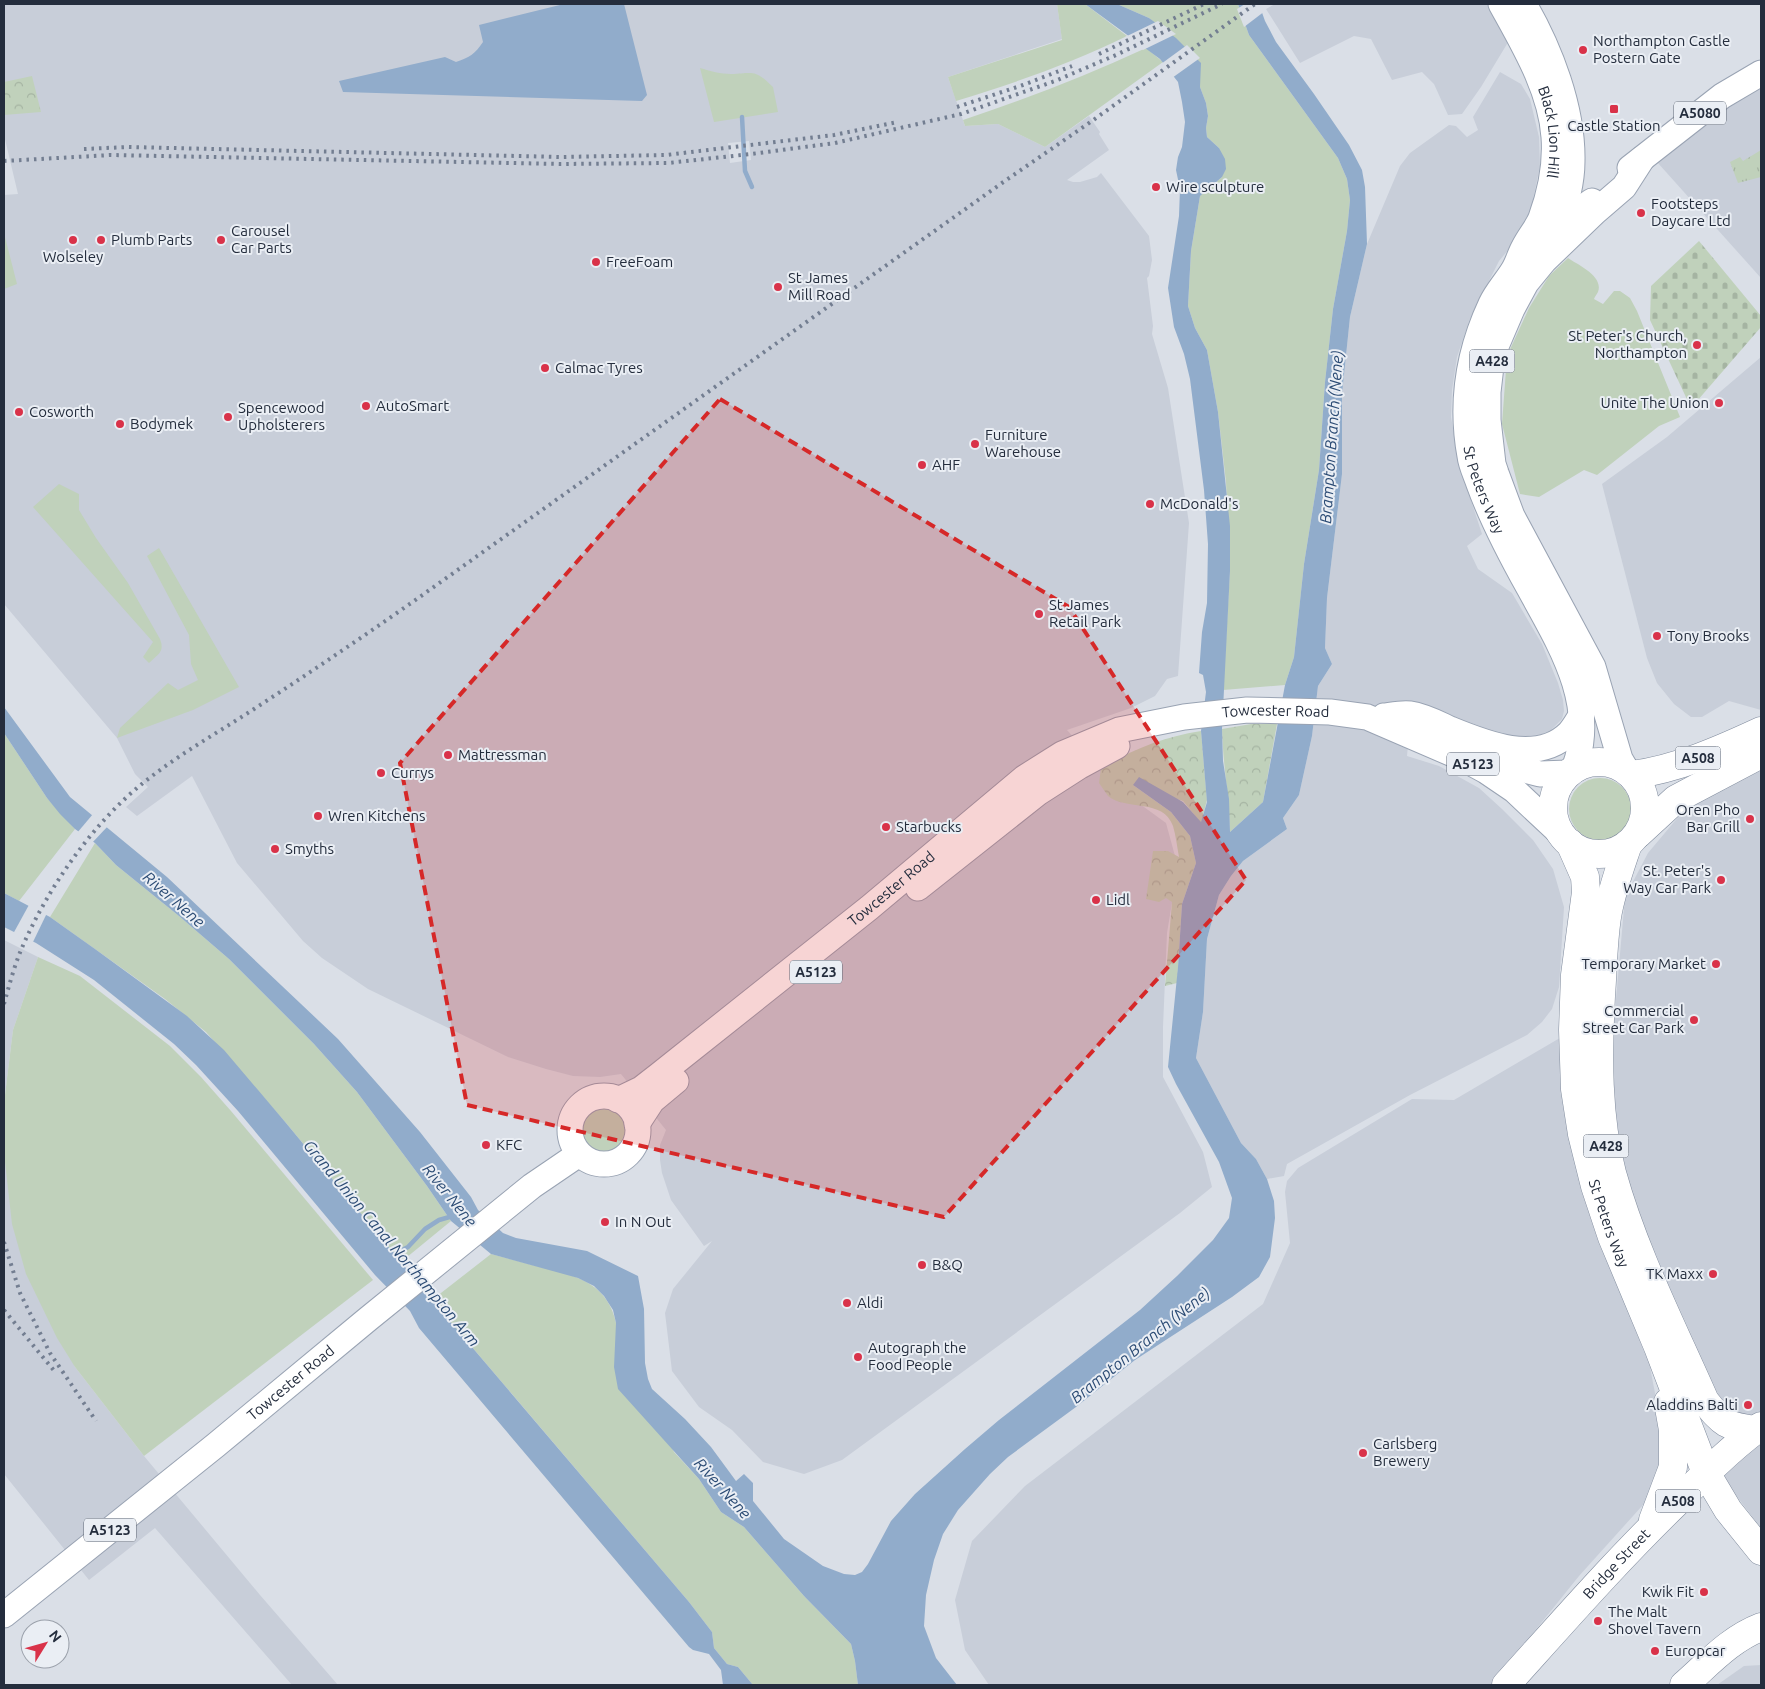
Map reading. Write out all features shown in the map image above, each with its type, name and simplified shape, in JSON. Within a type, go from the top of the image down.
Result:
[{"type":"highway","name":"A508","points":[[1630,773],[1651,772],[1685,763],[1727,747],[1761,731]]},
{"type":"highway","name":"A508","points":[[1632,840],[1676,799],[1761,754]]},
{"type":"highway","points":[[1590,762],[1604,762],[1617,765],[1630,773],[1643,793],[1646,807],[1644,821],[1632,840],[1614,851],[1595,854],[1580,850],[1566,839],[1557,825],[1553,813],[1557,788],[1571,771],[1590,762]]},
{"type":"highway","name":"St Peters Way","points":[[1566,839],[1585,877],[1586,892],[1575,975],[1573,1030],[1575,1089],[1582,1134],[1595,1186],[1612,1237],[1658,1347],[1706,1473]]},
{"type":"highway","name":"St Peters Way","points":[[1632,840],[1613,889],[1607,917],[1603,960],[1600,1038],[1600,1096],[1604,1135],[1612,1173],[1633,1238],[1705,1401],[1719,1419],[1727,1424]]},
{"type":"highway","points":[[1650,1528],[1673,1467],[1673,1430],[1658,1347]]},
{"type":"highway","name":"Bridge Street","points":[[1727,1424],[1734,1427],[1758,1428]]},
{"type":"highway","name":"Bridge Street","points":[[1506,1685],[1601,1579],[1650,1528],[1706,1473],[1758,1428]]},
{"type":"highway","name":"A428","points":[[1706,1473],[1728,1510],[1761,1551]]},
{"type":"highway","points":[[1684,1685],[1733,1641],[1744,1633],[1761,1626]]},
{"type":"main road","name":"Black Lion Hill","points":[[1501,4],[1541,84],[1550,114],[1554,137],[1554,165],[1540,220],[1523,248],[1517,263]]},
{"type":"main road","name":"Black Lion Hill","points":[[1524,4],[1539,31],[1552,63],[1568,121],[1572,162],[1568,199],[1561,220]]},
{"type":"main road","name":"A5080","points":[[1642,159],[1722,96],[1761,73]]},
{"type":"main road","name":"St Peters Way","points":[[1630,773],[1620,759],[1593,667],[1510,533],[1486,504],[1470,457],[1466,408],[1468,371],[1474,344],[1492,302],[1517,263],[1524,259],[1561,220],[1585,206],[1642,159]]},
{"type":"main road","name":"St Peters Way","points":[[1571,771],[1580,748],[1582,714],[1570,666],[1510,533],[1512,516],[1493,464],[1488,420],[1488,392],[1494,350],[1526,283],[1544,260],[1624,187],[1642,159]]},
{"type":"main road","name":"St Peters Way","points":[[1544,260],[1561,220]]},
{"type":"main road","name":"Towcester Road","points":[[618,1100],[641,1088],[659,1075],[869,908],[1024,778],[1062,754],[1107,734],[1184,717],[1247,710],[1330,712],[1405,722],[1510,766],[1540,774],[1571,771]]},
{"type":"main road","points":[[1375,717],[1409,714],[1423,717],[1486,744],[1523,749],[1542,747],[1562,738],[1570,732],[1582,714]]},
{"type":"main road","name":"Towcester Road","points":[[637,1124],[652,1101],[676,1081],[837,956],[904,899],[1038,794],[1080,766],[1115,747],[1184,717]]},
{"type":"main road","name":"Towcester Road","points":[[1375,717],[1486,771],[1514,790],[1566,839]]},
{"type":"main road","points":[[579,1154],[573,1146],[570,1127],[575,1111],[582,1104],[593,1098],[600,1096],[624,1103],[635,1116],[637,1124]]},
{"type":"main road","name":"A5123","points":[[579,1154],[586,1160],[598,1164],[615,1163],[624,1158],[634,1147],[638,1132],[637,1124]]},
{"type":"main road","name":"Towcester Road","points":[[4,1615],[216,1445],[532,1186],[579,1154]]},
{"type":"highlighted area","points":[[720,399],[1069,607],[1246,880],[944,1217],[467,1105],[400,763]]},
{"type":"shaded area","points":[[4,4],[1057,4],[1062,39],[948,77],[965,126],[998,124],[1045,147],[1089,116],[1109,150],[1067,180],[1080,182],[1097,177],[1101,173],[1149,236],[1152,260],[1147,278],[1153,326],[1152,334],[1168,388],[1189,523],[1178,676],[1167,679],[1155,696],[1131,708],[1067,730],[1122,791],[1166,823],[1178,867],[1167,933],[1163,1077],[1203,1152],[1212,1187],[1180,1213],[842,1460],[804,1474],[763,1462],[732,1430],[699,1407],[672,1371],[665,1313],[673,1289],[712,1241],[704,1246],[671,1200],[662,1173],[660,1160],[660,1145],[666,1130],[621,1074],[600,1077],[573,1076],[508,1057],[368,989],[322,958],[303,941],[237,863],[192,776],[137,816],[126,807],[148,787],[135,774],[117,738],[4,604],[4,195],[18,194],[4,135]],"holes":[[[749,141],[751,160],[730,163],[728,143]]]},
{"type":"shaded area","points":[[1275,4],[1490,4],[1510,39],[1462,114],[1448,115],[1434,84],[1422,72],[1392,80],[1371,39],[1354,36],[1300,63],[1266,9]]},
{"type":"shaded area","points":[[1500,72],[1521,84],[1530,99],[1539,137],[1540,166],[1530,214],[1524,231],[1499,261],[1469,321],[1457,357],[1452,390],[1451,417],[1460,467],[1482,534],[1467,546],[1478,569],[1512,593],[1542,644],[1558,683],[1564,711],[1562,719],[1551,730],[1542,734],[1521,737],[1495,733],[1412,701],[1407,756],[1439,766],[1479,788],[1533,840],[1553,869],[1564,907],[1559,987],[1552,1009],[1542,1022],[1527,1035],[1410,1095],[1287,1164],[1284,1176],[1267,1179],[1256,1159],[1241,1143],[1196,1058],[1203,1012],[1207,939],[1219,895],[1231,876],[1243,861],[1287,829],[1283,818],[1299,795],[1312,736],[1318,686],[1332,664],[1325,648],[1327,598],[1342,474],[1342,394],[1350,317],[1367,244],[1400,166],[1410,153],[1449,125],[1456,126],[1467,137],[1478,130],[1473,117]]},
{"type":"shaded area","points":[[1761,73],[1761,278],[1649,153]]},
{"type":"shaded area","points":[[1761,357],[1761,710],[1729,701],[1702,717],[1691,717],[1674,704],[1657,683],[1647,658],[1602,484],[1667,437]]},
{"type":"shaded area","points":[[1761,765],[1761,1437],[1719,1396],[1652,1248],[1621,1161],[1610,1068],[1625,897],[1648,853],[1680,815],[1714,790]]},
{"type":"shaded area","points":[[4,940],[38,957],[13,1030],[5,1095],[4,1153]]},
{"type":"shaded area","points":[[1565,1035],[1569,1130],[1580,1185],[1650,1367],[1663,1435],[1661,1465],[1651,1496],[1579,1576],[1491,1685],[989,1685],[965,1650],[955,1600],[972,1541],[1025,1486],[1263,1304],[1290,1243],[1285,1192],[1287,1181],[1298,1168],[1412,1099],[1454,1100]]},
{"type":"shaded area","points":[[4,1153],[75,1367],[144,1456],[338,1685],[292,1685],[155,1528],[89,1580],[4,1474]]},
{"type":"shaded area","points":[[1761,1437],[1761,1528],[1719,1473]]},
{"type":"shaded area","points":[[1761,1665],[1761,1685],[1717,1685],[1744,1666]]},
{"type":"green space","points":[[1057,4],[1085,4],[1127,36],[1043,72],[956,101],[948,77],[1062,40]]},
{"type":"green space","points":[[1117,4],[1238,4],[1249,35],[1338,158],[1347,179],[1350,200],[1347,231],[1333,309],[1325,382],[1319,470],[1304,564],[1294,657],[1285,685],[1223,690],[1230,571],[1226,482],[1218,412],[1207,350],[1195,328],[1188,306],[1191,251],[1200,196],[1222,177],[1219,148],[1207,137],[1208,116],[1206,103],[1200,87],[1200,63],[1149,18]]},
{"type":"green space","points":[[1146,48],[1163,62],[1045,147],[998,124],[965,126],[963,120],[1055,87]]},
{"type":"green space","points":[[700,68],[731,74],[754,73],[762,77],[773,87],[778,112],[714,122]]},
{"type":"green space","points":[[32,76],[41,112],[4,115],[4,82]]},
{"type":"green space","points":[[1761,150],[1761,177],[1738,183],[1730,162],[1740,157],[1743,161]]},
{"type":"green space","points":[[4,233],[17,284],[4,289]]},
{"type":"green space","points":[[1699,241],[1761,316],[1761,327],[1691,408],[1650,320],[1651,286]]},
{"type":"green space","points":[[1568,258],[1594,276],[1599,286],[1594,299],[1603,304],[1614,291],[1620,291],[1630,298],[1680,417],[1659,426],[1597,475],[1584,470],[1539,497],[1520,494],[1502,424],[1507,356],[1529,308],[1549,276]]},
{"type":"green space","points":[[59,484],[79,494],[79,510],[128,583],[160,639],[161,650],[149,663],[143,657],[153,642],[33,507]]},
{"type":"green space","points":[[159,548],[239,687],[193,710],[117,738],[120,728],[168,683],[178,690],[198,680],[191,664],[189,635],[147,556]]},
{"type":"green space","points":[[1251,724],[1277,724],[1263,802],[1230,832],[1222,729]]},
{"type":"green space","points":[[1201,731],[1207,800],[1201,823],[1183,801],[1133,785],[1171,812],[1190,836],[1196,863],[1182,904],[1177,983],[1165,986],[1172,902],[1166,898],[1159,902],[1146,899],[1153,851],[1168,851],[1179,857],[1173,826],[1168,817],[1153,808],[1124,803],[1108,796],[1099,783],[1101,768],[1149,745]]},
{"type":"green space","points":[[4,733],[47,798],[75,829],[19,901],[4,893]]},
{"type":"green space","points":[[1600,778],[1612,780],[1622,787],[1629,797],[1631,809],[1629,821],[1622,831],[1612,838],[1600,840],[1588,838],[1578,831],[1571,821],[1569,809],[1571,797],[1578,787],[1588,780]]},
{"type":"green space","points":[[95,843],[116,865],[229,959],[314,1044],[357,1092],[451,1221],[401,1262],[286,1123],[206,1032],[165,999],[50,917]]},
{"type":"green space","points":[[38,957],[80,976],[170,1046],[231,1111],[373,1280],[144,1456],[75,1367],[57,1338],[26,1274],[12,1224],[4,1153],[5,1095],[13,1030]]},
{"type":"green space","points":[[604,1109],[616,1113],[622,1119],[626,1131],[622,1143],[616,1149],[604,1153],[592,1149],[586,1143],[582,1131],[586,1119],[592,1113]]},
{"type":"green space","points":[[491,1254],[575,1277],[596,1289],[605,1298],[674,1452],[699,1479],[721,1512],[744,1527],[804,1596],[851,1644],[858,1685],[753,1685],[738,1667],[727,1664],[714,1648],[712,1632],[689,1602],[432,1300]]},
{"type":"water","points":[[564,4],[624,4],[647,95],[642,101],[343,92],[339,81],[445,57],[456,62],[469,57],[483,42],[479,25]]},
{"type":"water","points":[[1085,4],[1117,4],[1149,18],[1176,38],[1201,63],[1200,87],[1206,103],[1208,116],[1207,137],[1219,148],[1225,159],[1226,169],[1222,177],[1200,196],[1191,251],[1188,306],[1195,328],[1207,350],[1218,412],[1230,526],[1230,571],[1222,729],[1223,761],[1229,799],[1230,832],[1263,802],[1285,685],[1294,657],[1304,564],[1319,470],[1325,382],[1333,309],[1347,231],[1350,200],[1347,179],[1338,158],[1249,35],[1238,4],[1259,4],[1276,42],[1349,145],[1362,170],[1365,187],[1367,244],[1350,317],[1342,394],[1342,474],[1327,598],[1325,648],[1332,664],[1318,686],[1312,736],[1299,795],[1283,818],[1287,829],[1243,861],[1219,895],[1207,939],[1203,1012],[1196,1058],[1241,1143],[1256,1159],[1267,1179],[1274,1201],[1275,1218],[1270,1257],[1259,1277],[1232,1297],[1135,1360],[1076,1407],[1008,1457],[958,1510],[943,1534],[934,1560],[926,1595],[924,1626],[936,1658],[957,1685],[858,1685],[851,1644],[804,1596],[744,1527],[721,1512],[699,1479],[618,1389],[614,1367],[616,1323],[613,1310],[604,1296],[594,1286],[578,1278],[491,1254],[451,1221],[357,1092],[314,1044],[229,959],[116,865],[95,843],[75,829],[60,814],[47,798],[4,733],[4,707],[70,797],[167,877],[338,1039],[420,1132],[471,1197],[478,1210],[503,1233],[516,1238],[587,1251],[638,1276],[644,1309],[645,1363],[652,1389],[685,1419],[711,1447],[736,1481],[744,1474],[753,1483],[753,1501],[784,1539],[823,1566],[844,1574],[855,1575],[862,1572],[891,1521],[915,1494],[999,1420],[1140,1310],[1177,1276],[1213,1240],[1229,1218],[1232,1198],[1219,1162],[1168,1067],[1182,904],[1196,863],[1190,836],[1171,812],[1133,785],[1139,777],[1183,802],[1201,822],[1207,802],[1201,731],[1206,692],[1203,675],[1199,673],[1202,632],[1207,603],[1208,544],[1204,490],[1190,379],[1184,354],[1174,327],[1168,288],[1179,216],[1180,189],[1176,170],[1182,147],[1185,122],[1178,82],[1160,59]]},
{"type":"water","points":[[4,893],[50,917],[95,949],[187,1016],[224,1050],[448,1319],[689,1602],[712,1632],[714,1648],[727,1664],[738,1667],[753,1685],[723,1685],[721,1670],[709,1654],[693,1650],[689,1647],[419,1328],[410,1311],[375,1275],[238,1111],[196,1065],[174,1044],[94,980],[36,943],[4,927]]},
{"type":"pier","points":[[1245,4],[1262,4],[1265,11],[1244,27],[1237,9]]},
{"type":"pier","points":[[1158,21],[1176,34],[1143,50],[1125,37]]},
{"type":"pier","points":[[1187,45],[1200,58],[1172,78],[1161,64]]},
{"type":"pier","points":[[93,814],[108,826],[91,844],[77,833]]},
{"type":"pier","points":[[30,903],[47,913],[32,944],[13,934]]},
{"type":"waterway","points":[[742,117],[745,171],[752,187]]},
{"type":"waterway","points":[[389,1257],[408,1247],[425,1229],[439,1220],[453,1216]]},
{"type":"railway","points":[[1099,54],[1204,4]]},
{"type":"railway","points":[[4,161],[111,155],[561,164],[668,163],[751,154],[835,143],[961,114],[1055,81],[1116,55],[1222,4]]},
{"type":"railway","points":[[4,1004],[21,950],[58,881],[106,818],[143,783],[414,601],[1255,4]]},
{"type":"railway","points":[[957,107],[1072,66]]},
{"type":"railway","points":[[84,149],[128,147],[561,157],[666,155],[834,135],[898,122]]},
{"type":"railway","points":[[4,1242],[20,1293],[50,1353],[96,1421]]},
{"type":"railway","points":[[4,1310],[56,1373]]},
{"type":"place","name":"Northampton Castle Postern Gate","points":[[1583,50]]},
{"type":"place","name":"Castle Station","points":[[1614,109]]},
{"type":"place","name":"Wire sculpture","points":[[1156,187]]},
{"type":"place","name":"Footsteps Daycare Ltd","points":[[1641,213]]},
{"type":"place","name":"Wolseley","points":[[73,240]]},
{"type":"place","name":"Plumb Parts","points":[[101,240]]},
{"type":"place","name":"Carousel Car Parts","points":[[221,240]]},
{"type":"place","name":"FreeFoam","points":[[596,262]]},
{"type":"place","name":"St James Mill Road","points":[[778,287]]},
{"type":"place","name":"St Peter's Church, Northampton","points":[[1697,345]]},
{"type":"place","name":"Calmac Tyres","points":[[545,368]]},
{"type":"place","name":"Unite The Union","points":[[1719,403]]},
{"type":"place","name":"AutoSmart","points":[[366,406]]},
{"type":"place","name":"Cosworth","points":[[19,412]]},
{"type":"place","name":"Spencewood Upholsterers","points":[[228,417]]},
{"type":"place","name":"Bodymek","points":[[120,424]]},
{"type":"place","name":"Furniture Warehouse","points":[[975,444]]},
{"type":"place","name":"AHF","points":[[922,465]]},
{"type":"place","name":"McDonald's","points":[[1150,504]]},
{"type":"place","name":"St James Retail Park","points":[[1039,614]]},
{"type":"place","name":"Tony Brooks","points":[[1657,636]]},
{"type":"place","name":"Mattressman","points":[[448,755]]},
{"type":"place","name":"Currys","points":[[381,773]]},
{"type":"place","name":"Wren Kitchens","points":[[318,816]]},
{"type":"place","name":"Oren Pho Bar Grill","points":[[1750,819]]},
{"type":"place","name":"Starbucks","points":[[886,827]]},
{"type":"place","name":"Smyths","points":[[275,849]]},
{"type":"place","name":"St. Peter's Way Car Park","points":[[1721,880]]},
{"type":"place","name":"Lidl","points":[[1096,900]]},
{"type":"place","name":"Temporary Market","points":[[1716,964]]},
{"type":"place","name":"Commercial Street Car Park","points":[[1694,1020]]},
{"type":"place","name":"KFC","points":[[486,1145]]},
{"type":"place","name":"In N Out","points":[[605,1222]]},
{"type":"place","name":"B&Q","points":[[922,1265]]},
{"type":"place","name":"TK Maxx","points":[[1713,1274]]},
{"type":"place","name":"Aldi","points":[[847,1303]]},
{"type":"place","name":"Autograph the Food People","points":[[858,1357]]},
{"type":"place","name":"Aladdins Balti","points":[[1748,1405]]},
{"type":"place","name":"Carlsberg Brewery","points":[[1363,1453]]},
{"type":"place","name":"Kwik Fit","points":[[1704,1592]]},
{"type":"place","name":"The Malt Shovel Tavern","points":[[1598,1621]]},
{"type":"place","name":"Europcar","points":[[1655,1651]]},
{"type":"water label","name":"Brampton Branch (Nene)","points":[[1331,437]]},
{"type":"water label","name":"River Nene","points":[[174,899]]},
{"type":"water label","name":"River Nene","points":[[450,1195]]},
{"type":"water label","name":"Grand Union Canal Northampton Arm","points":[[392,1243]]},
{"type":"water label","name":"Brampton Branch (Nene)","points":[[1140,1345]]},
{"type":"water label","name":"River Nene","points":[[723,1488]]}]
